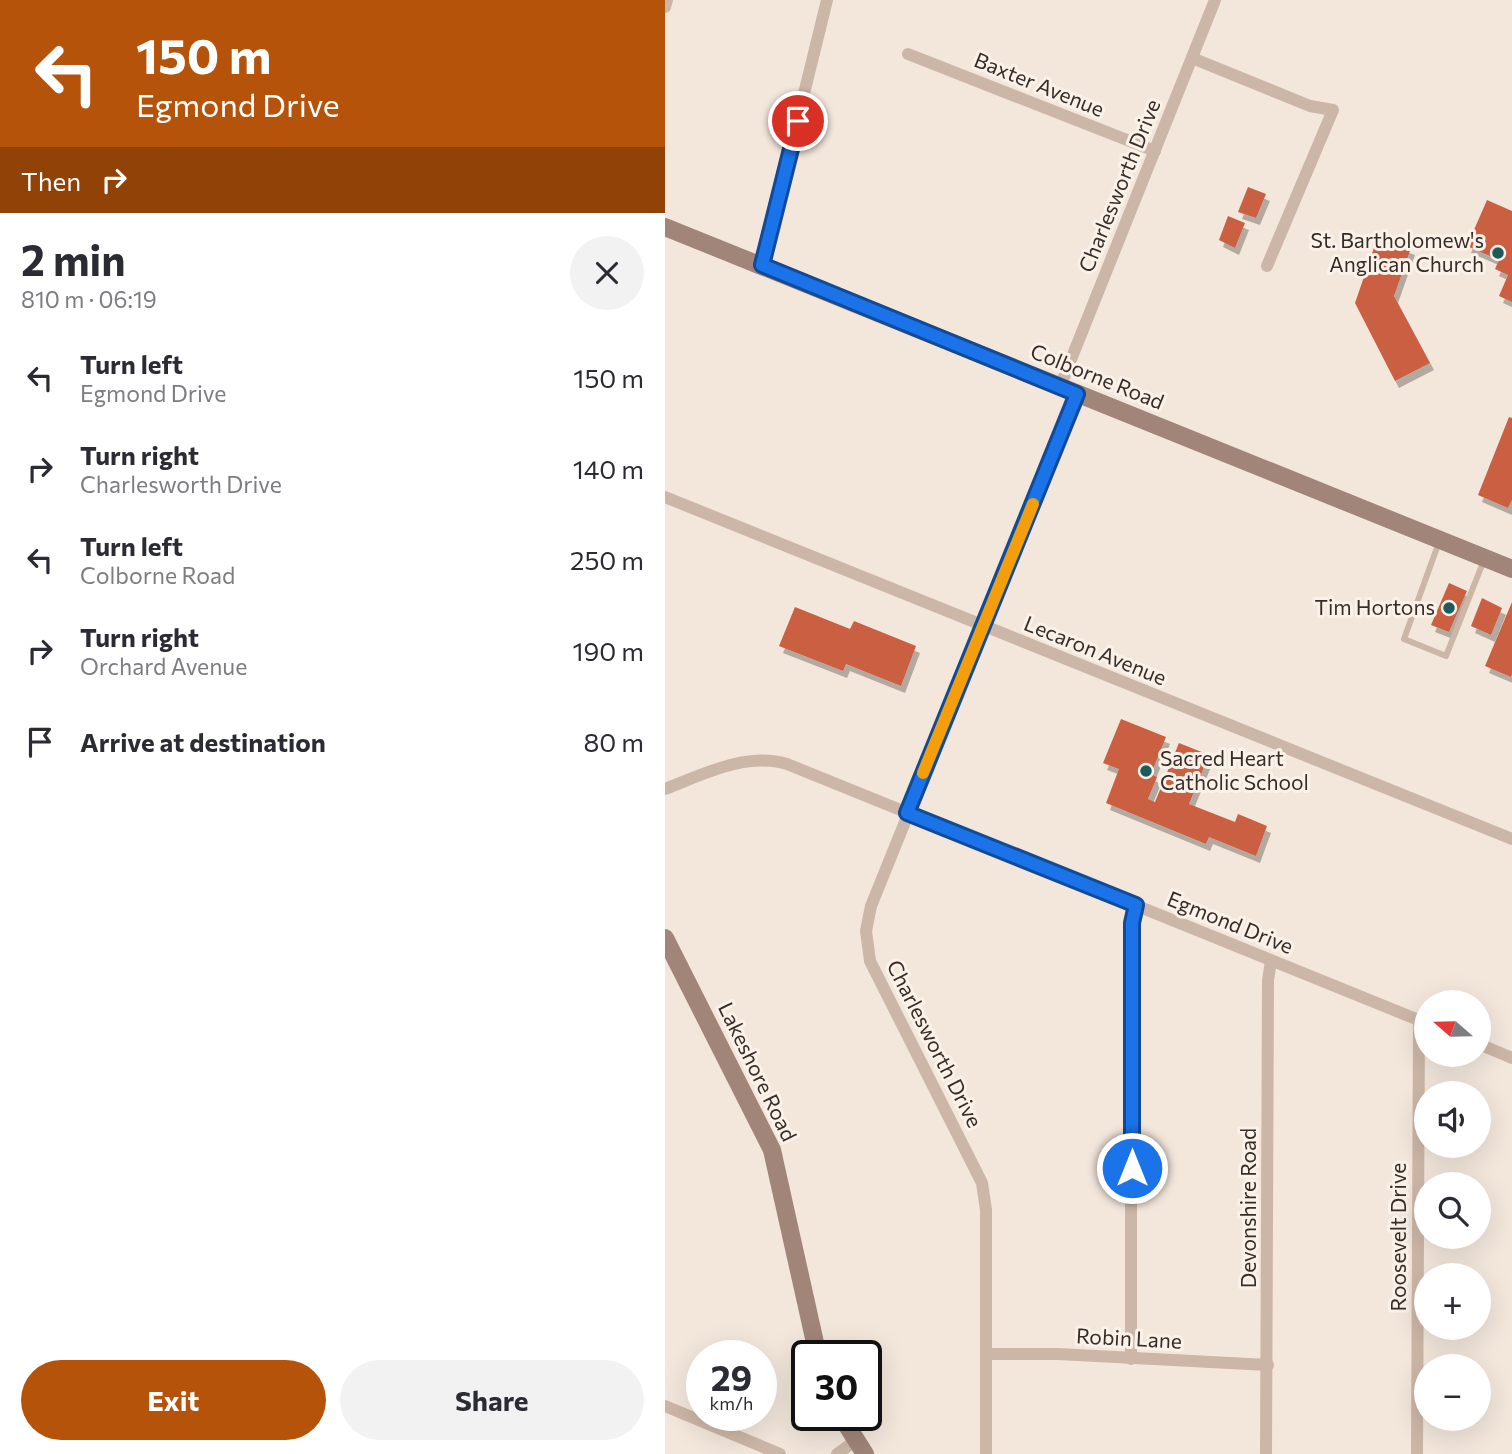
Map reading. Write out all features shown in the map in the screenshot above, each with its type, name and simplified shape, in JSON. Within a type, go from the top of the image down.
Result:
[{"type":"street","points":[[665,7],[667,0]]},
{"type":"street","points":[[762,265],[827,0]]},
{"type":"street","name":"Charlesworth Drive","points":[[986,1454],[986,1210],[982,1183],[870,961],[866,931],[871,905],[983,626],[1155,151],[1215,0]]},
{"type":"street","name":"Baxter Avenue","points":[[908,54],[1155,151]]},
{"type":"street","points":[[1192,58],[1310,106],[1333,110],[1267,265]]},
{"type":"street","name":"Colborne Road","points":[[665,227],[1512,569]]},
{"type":"street","name":"Lecaron Avenue","points":[[665,497],[1512,839]]},
{"type":"street","name":"Egmond Drive","points":[[665,789],[745,760],[759,758],[787,764],[1414,1019]]},
{"type":"street","points":[[1131,1359],[1132,923],[1136,905]]},
{"type":"street","name":"Lakeshore Road","points":[[665,938],[769,1143],[786,1204],[815,1340]]},
{"type":"street","name":"Devonshire Road","points":[[1266,1454],[1268,980],[1271,961]]},
{"type":"street","points":[[1491,1049],[1512,1058]]},
{"type":"street","name":"Roosevelt Drive","points":[[1417,1454],[1421,1068]]},
{"type":"street","name":"Robin Lane","points":[[987,1354],[1268,1365]]},
{"type":"street","points":[[665,1406],[780,1454]]},
{"type":"street","points":[[837,1454],[860,1450],[849,1431]]},
{"type":"lane","points":[[1440,540],[1404,639],[1446,656],[1484,558]]},
{"type":"building","points":[[1248,187],[1266,194],[1256,218],[1238,212]]},
{"type":"building","name":"St. Bartholomew's Anglican Church","points":[[1487,200],[1512,211],[1512,302],[1499,296],[1508,275],[1495,269],[1499,260],[1467,246]]},
{"type":"building","points":[[1228,216],[1245,223],[1235,248],[1219,240]]},
{"type":"building","points":[[1378,236],[1411,248],[1394,296],[1430,363],[1395,381],[1355,303]]},
{"type":"building","points":[[1509,417],[1512,418],[1512,500],[1508,508],[1478,495]]},
{"type":"building","name":"Tim Hortons","points":[[1449,583],[1467,591],[1449,632],[1431,625]]},
{"type":"building","points":[[1482,598],[1502,608],[1491,635],[1471,626]]},
{"type":"building","points":[[1512,602],[1512,674],[1511,677],[1485,666]]},
{"type":"building","points":[[795,607],[850,629],[854,621],[916,646],[901,686],[846,664],[843,671],[779,646]]},
{"type":"building","points":[[1121,719],[1166,737],[1151,774],[1157,777],[1148,799],[1155,802],[1179,743],[1209,755],[1189,804],[1235,822],[1238,814],[1267,826],[1256,856],[1209,837],[1206,844],[1106,803],[1119,769],[1103,763]]},
{"type":"slow traffic","points":[[923,773],[1033,504]]},
{"type":"place","name":"St. Bartholomew's Anglican Church","points":[[1498,253]]},
{"type":"place","name":"Tim Hortons","points":[[1449,608]]},
{"type":"place","name":"Sacred Heart Catholic School","points":[[1146,771]]},
{"type":"route","points":[[798,121],[762,265],[1077,394],[907,813],[1136,905],[1132,923],[1132,1168]]}]
